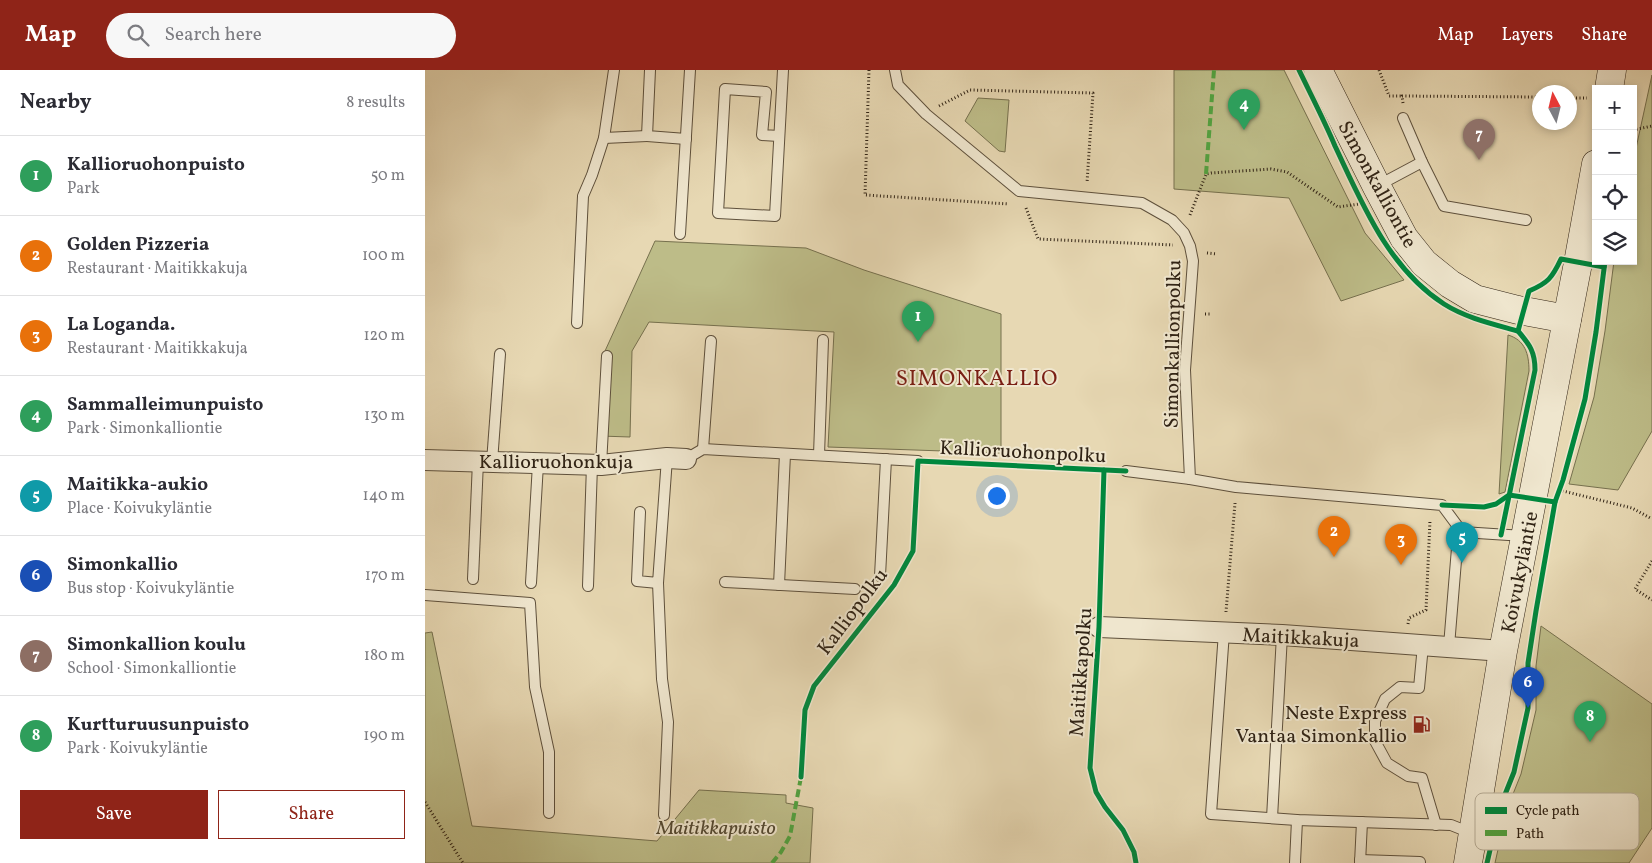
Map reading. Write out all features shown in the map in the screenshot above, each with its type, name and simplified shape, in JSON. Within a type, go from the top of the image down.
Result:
[{"type":"main road","name":"Simonkalliontie","points":[[1318,70],[1365,196],[1404,238],[1424,263],[1450,284],[1475,299],[1518,310],[1567,318]]},
{"type":"main road","points":[[1603,85],[1612,70]]},
{"type":"main road","name":"Koivukyläntie","points":[[1479,793],[1503,652],[1594,175]]},
{"type":"main road","name":"Koivukyläntie","points":[[1468,863],[1475,815]]},
{"type":"street","name":"Kallioruohonkuja","points":[[425,460],[596,465],[676,459]]},
{"type":"street","name":"Maitikkakuja","points":[[1099,627],[1282,635],[1449,646],[1503,652]]},
{"type":"lane","points":[[577,323],[583,196],[604,138],[615,70]]},
{"type":"lane","points":[[647,136],[650,70]]},
{"type":"lane","points":[[680,234],[690,70]]},
{"type":"lane","points":[[779,136],[762,135],[765,92],[725,89],[718,213],[775,216],[783,70]]},
{"type":"lane","name":"Simonkallionpolku","points":[[895,70],[898,85],[926,114],[1019,191],[1142,203],[1172,220],[1183,232],[1190,246],[1193,261],[1185,370],[1190,479]]},
{"type":"lane","points":[[1403,118],[1444,206],[1526,220]]},
{"type":"lane","points":[[604,138],[647,136],[686,139]]},
{"type":"lane","points":[[1365,196],[1422,162]]},
{"type":"lane","points":[[819,456],[823,340]]},
{"type":"lane","points":[[664,815],[668,722],[662,678],[659,582],[676,459],[703,449],[711,341]]},
{"type":"lane","points":[[473,579],[485,462],[500,354]]},
{"type":"lane","points":[[588,586],[596,465],[607,356]]},
{"type":"lane","name":"Kallioruohonpolku","points":[[703,449],[918,461]]},
{"type":"lane","points":[[779,585],[785,454]]},
{"type":"lane","points":[[880,576],[886,459]]},
{"type":"lane","points":[[531,583],[538,464]]},
{"type":"lane","name":"Kallioruohonpolku","points":[[1126,471],[1236,487],[1442,505],[1461,532]]},
{"type":"lane","points":[[640,512],[637,581],[659,582]]},
{"type":"lane","points":[[1449,646],[1458,536],[1461,532],[1526,536]]},
{"type":"lane","points":[[725,582],[855,589]]},
{"type":"lane","points":[[425,595],[530,603],[535,687],[549,752],[549,813]]},
{"type":"lane","points":[[1225,632],[1211,814],[1297,820],[1451,825],[1472,833]]},
{"type":"lane","points":[[1272,818],[1282,635]]},
{"type":"lane","points":[[1415,644],[1419,688],[1400,687],[1385,699],[1375,721],[1375,741],[1387,763],[1408,776],[1422,778],[1436,825]]},
{"type":"lane","points":[[1295,863],[1297,820]]},
{"type":"lane","points":[[1362,822],[1360,861],[1420,862]]},
{"type":"path","points":[[869,70],[865,195],[1014,204]]},
{"type":"path","points":[[1379,70],[1389,96],[1532,97]]},
{"type":"path","points":[[926,114],[970,90],[1093,93],[1086,198]]},
{"type":"path","points":[[1577,97],[1592,94]]},
{"type":"path","points":[[1402,96],[1403,118]]},
{"type":"path","points":[[1637,129],[1652,126]]},
{"type":"path","points":[[1183,232],[1206,174],[1271,170],[1287,172],[1338,207],[1365,196],[1366,212]]},
{"type":"path","points":[[1024,205],[1038,239],[1169,245]]},
{"type":"path","points":[[1225,632],[1236,487]]},
{"type":"path","points":[[1532,499],[1555,502],[1560,487],[1632,508],[1652,519]]},
{"type":"path","points":[[1415,644],[1409,618],[1426,610],[1431,505]]},
{"type":"path","points":[[1652,561],[1635,589],[1652,600]]},
{"type":"path","points":[[425,802],[463,863]]},
{"type":"green space","points":[[1174,70],[1284,70],[1365,233],[1404,280],[1341,301],[1289,198],[1174,189]]},
{"type":"green space","points":[[1652,75],[1652,431],[1618,490],[1569,484],[1594,397],[1613,265],[1637,265],[1637,144]]},
{"type":"green space","points":[[978,98],[1009,100],[1005,152],[999,151],[965,121]]},
{"type":"green space","points":[[655,241],[806,248],[864,270],[1001,314],[1001,453],[828,447],[834,332],[649,322],[632,351],[630,437],[600,436],[605,351]]},
{"type":"green space","points":[[1508,335],[1518,340],[1525,348],[1529,371],[1505,492],[1499,494]]},
{"type":"green space","points":[[1541,626],[1652,704],[1652,828],[1639,848],[1639,793],[1513,793],[1521,774],[1536,710],[1536,666]]},
{"type":"green space","name":"Maitikkapuisto","points":[[432,632],[472,826],[657,841],[699,790],[786,795],[786,803],[813,808],[810,863],[425,863],[425,633]]},
{"type":"green space","points":[[1498,850],[1638,850],[1629,863],[1495,863]]},
{"type":"marked path","points":[[1206,174],[1214,70]]},
{"type":"marked path","points":[[772,863],[790,836],[801,777]]},
{"type":"cycle path","points":[[1299,70],[1367,212],[1392,253],[1407,272],[1424,289],[1452,309],[1480,320],[1518,331]]},
{"type":"cycle path","points":[[1501,535],[1535,370],[1531,349],[1518,331],[1529,291],[1549,279],[1561,259],[1604,267]]},
{"type":"cycle path","points":[[1506,793],[1514,772],[1528,708],[1528,663],[1536,611],[1555,502],[1563,480],[1585,399],[1604,265]]},
{"type":"cycle path","name":"Kalliopolku","points":[[801,777],[805,710],[814,686],[894,585],[913,551],[918,461],[1126,471]]},
{"type":"cycle path","name":"Maitikkapolku","points":[[1104,470],[1099,627],[1090,768],[1096,792],[1123,830],[1134,852],[1136,863]]},
{"type":"cycle path","points":[[1442,505],[1484,507],[1496,504],[1509,495],[1555,502]]},
{"type":"cycle path","points":[[1487,863],[1490,850]]},
{"type":"place","name":"Sammalleimunpuisto","points":[[1244,130]]},
{"type":"place","name":"Simonkallion koulu","points":[[1479,160]]},
{"type":"place","name":"Kallioruohonpuisto","points":[[918,342]]},
{"type":"place","name":"Golden Pizzeria","points":[[1334,557]]},
{"type":"place","name":"Maitikka-aukio","points":[[1462,563]]},
{"type":"place","name":"La Loganda.","points":[[1401,565]]},
{"type":"place","name":"Simonkallio","points":[[1528,708]]},
{"type":"place","name":"Neste Express Vantaa Simonkallio","points":[[1421,724]]},
{"type":"place","name":"Kurtturuusunpuisto","points":[[1590,742]]},
{"type":"district","name":"SIMONKALLIO","points":[[977,377]]}]
